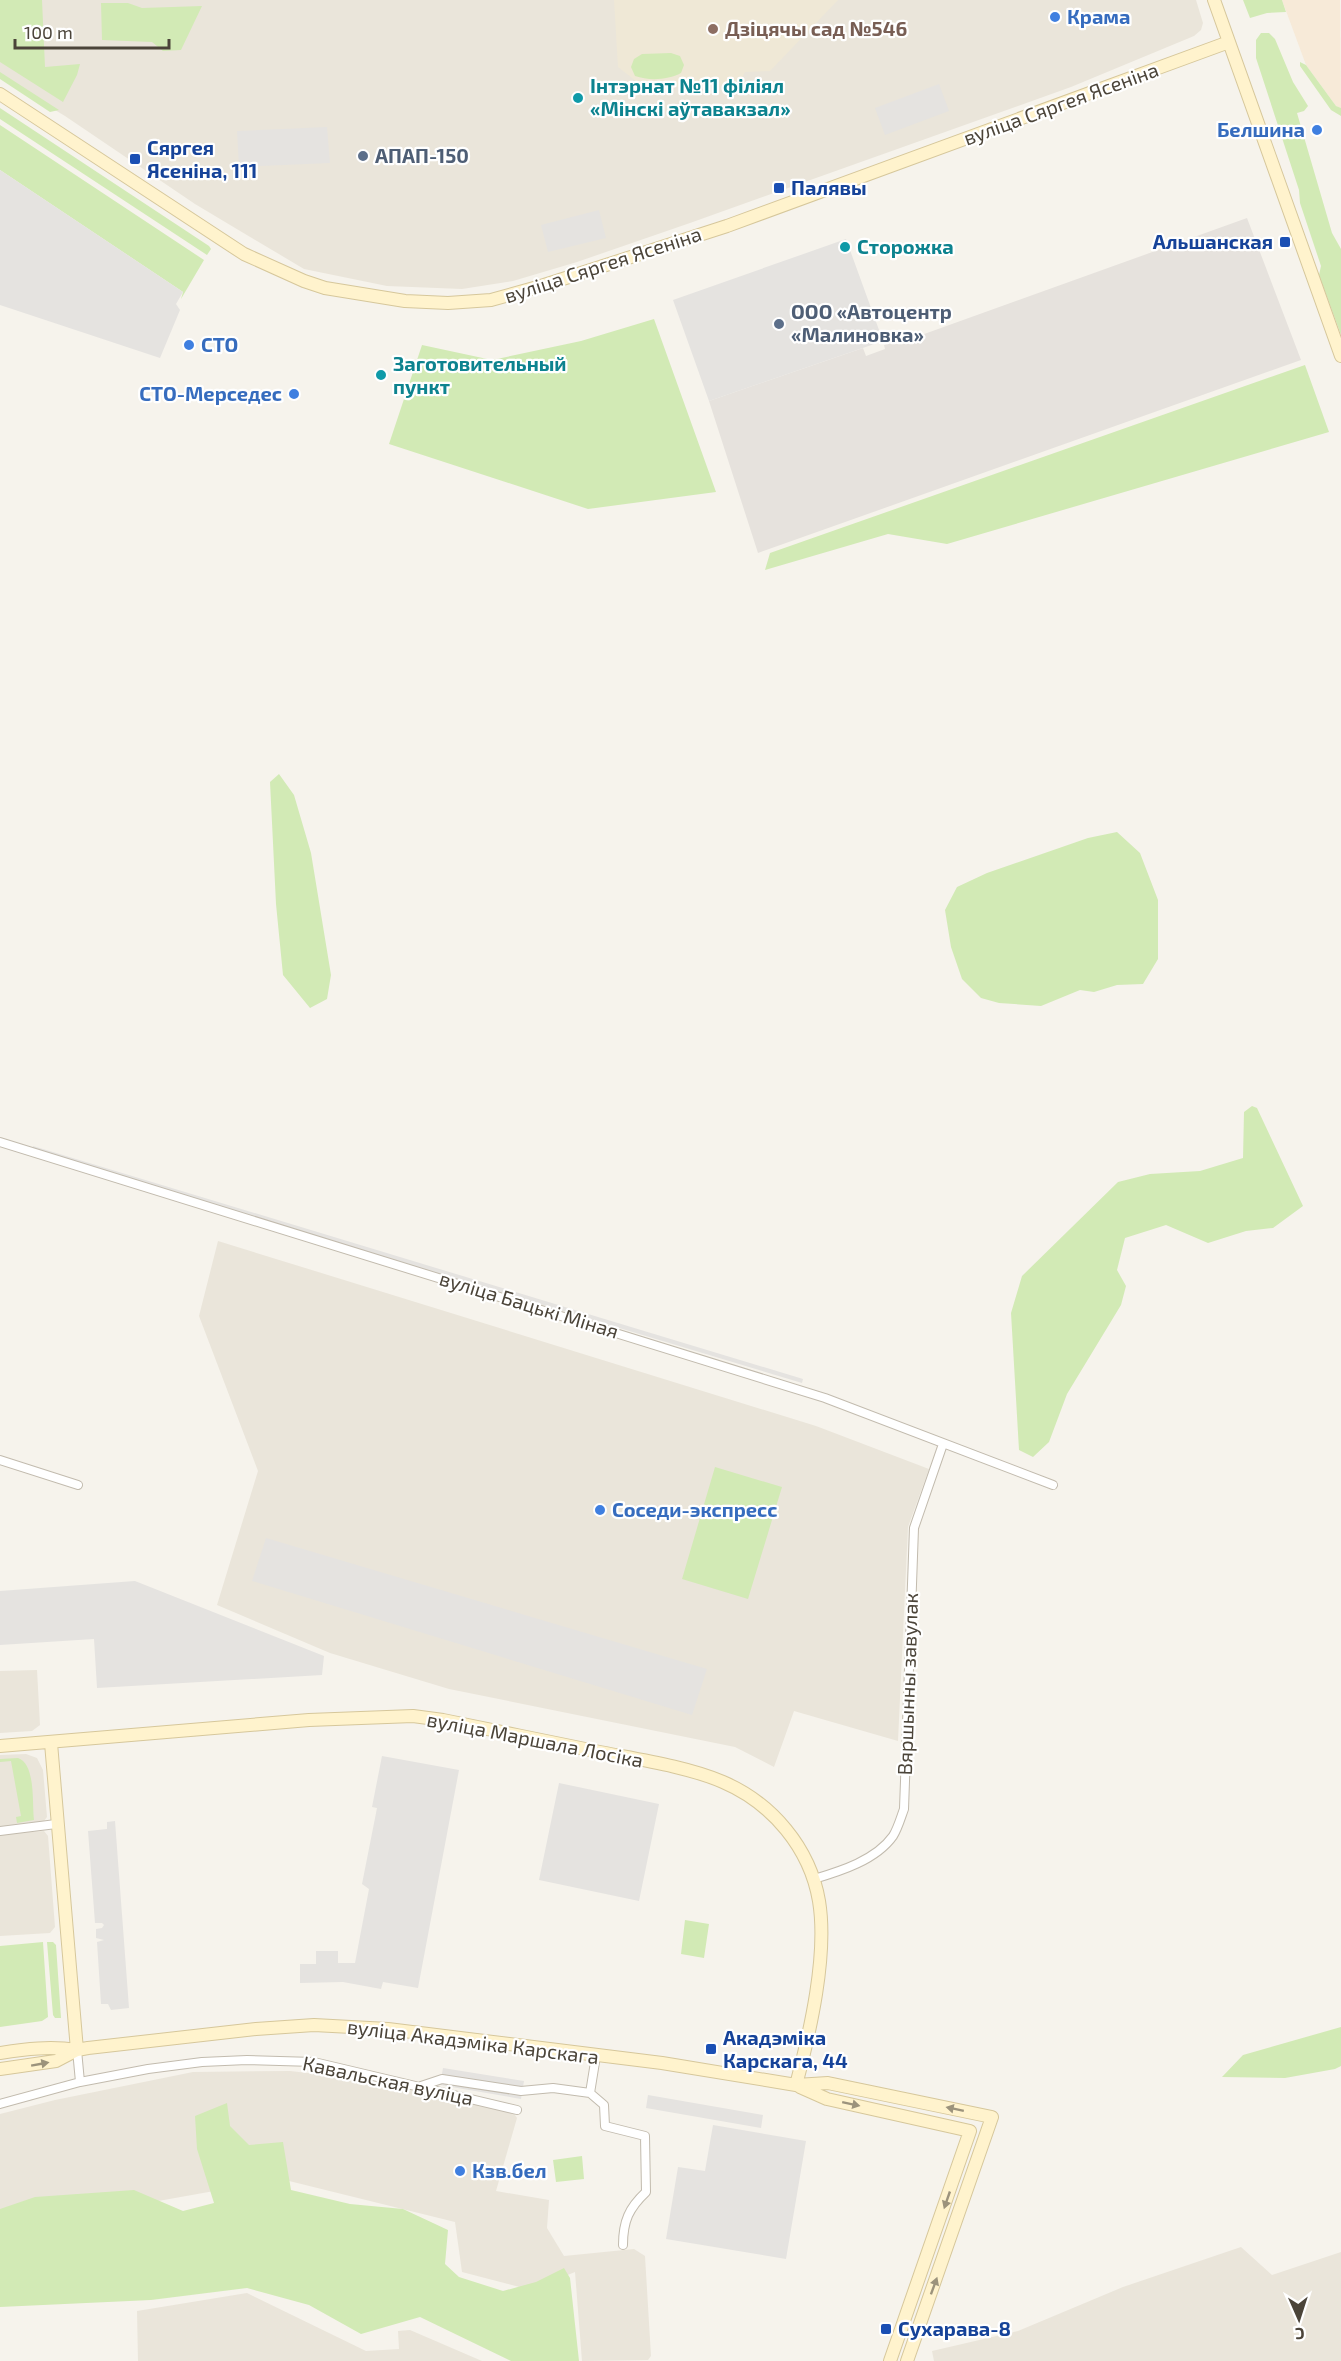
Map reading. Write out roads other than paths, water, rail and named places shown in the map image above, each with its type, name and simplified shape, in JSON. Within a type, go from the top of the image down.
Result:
[{"type":"main road","points":[[1214,0],[1341,356]]},
{"type":"main road","name":"вуліца Сяргея Ясеніна","points":[[0,94],[211,233],[254,258],[326,288],[405,301],[448,303],[501,298],[716,229],[1229,42]]},
{"type":"main road","name":"вуліца Маршала Лосіка","points":[[0,1746],[321,1719],[413,1716],[443,1720],[641,1761],[722,1782],[756,1800],[784,1827],[804,1854],[814,1879],[821,1913],[821,1949],[813,2005],[796,2085]]},
{"type":"main road","points":[[51,1743],[76,2050]]},
{"type":"main road","name":"вуліца Акадэміка Карскага","points":[[0,2053],[59,2047],[76,2050],[199,2034],[314,2025],[434,2033],[662,2063],[796,2085]]},
{"type":"main road","name":"вуліца Акадэміка Карскага","points":[[0,2069],[56,2061],[76,2050]]},
{"type":"main road","points":[[796,2085],[828,2083],[992,2117],[907,2361]]},
{"type":"main road","points":[[796,2085],[827,2098],[970,2131]]},
{"type":"main road","points":[[890,2361],[977,2114]]},
{"type":"street","name":"вуліца Бацькі Міная","points":[[0,1142],[825,1398],[1053,1485]]},
{"type":"street","name":"Вяршынны завулак","points":[[814,1879],[838,1872],[873,1854],[893,1836],[904,1809],[914,1528],[943,1444]]},
{"type":"street","points":[[0,1460],[78,1485]]},
{"type":"street","points":[[0,1831],[56,1824]]},
{"type":"street","points":[[76,2050],[80,2082]]},
{"type":"street","points":[[590,2093],[597,2056]]},
{"type":"street","name":"Кавальская вуліца","points":[[0,2104],[80,2082],[148,2069],[202,2062],[247,2060],[314,2062],[517,2110]]},
{"type":"street","points":[[421,2086],[442,2079],[521,2091],[553,2088],[590,2093],[604,2105],[605,2126],[645,2136],[646,2192],[631,2207],[623,2235],[623,2245]]},
{"type":"place","name":"Крама","points":[[1055,17]]},
{"type":"place","name":"Дзіцячы сад №546","points":[[713,29]]},
{"type":"place","name":"Інтэрнат №11 філіял «Мінскі аўтавакзал»","points":[[578,98]]},
{"type":"place","name":"Белшина","points":[[1317,130]]},
{"type":"place","name":"АПАП-150","points":[[363,156]]},
{"type":"place","name":"Сяргея Ясеніна, 111","points":[[135,159]]},
{"type":"place","name":"Палявы","points":[[779,188]]},
{"type":"place","name":"Альшанская","points":[[1285,242]]},
{"type":"place","name":"Сторожка","points":[[845,247]]},
{"type":"place","name":"ООО «Автоцентр «Малиновка»","points":[[779,324]]},
{"type":"place","name":"СТО","points":[[189,345]]},
{"type":"place","name":"Заготовительный пункт","points":[[381,375]]},
{"type":"place","name":"СТО-Мерседес","points":[[294,394]]},
{"type":"place","name":"Соседи-экспресс","points":[[600,1510]]},
{"type":"place","name":"Акадэміка Карскага, 44","points":[[711,2049]]},
{"type":"place","name":"Кзв.бел","points":[[460,2171]]},
{"type":"place","name":"Сухарава-8","points":[[886,2329]]}]
